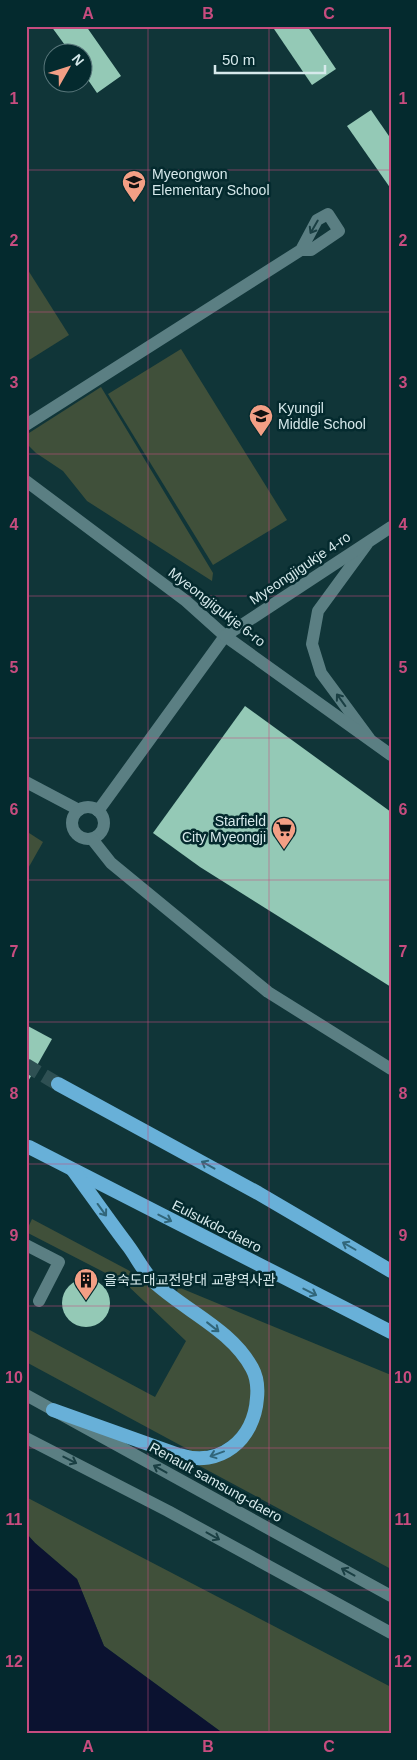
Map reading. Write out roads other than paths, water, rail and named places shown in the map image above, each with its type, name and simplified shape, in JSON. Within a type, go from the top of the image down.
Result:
[{"type":"highway","points":[[58,1084],[258,1193],[391,1271]]},
{"type":"highway","name":"Eulsukdo-daero","points":[[29,1147],[391,1332]]},
{"type":"highway","points":[[53,1410],[178,1455],[198,1459],[219,1454],[236,1444],[249,1429],[256,1409],[258,1391],[253,1370],[243,1353],[225,1336],[153,1280],[73,1170]]},
{"type":"street","points":[[26,425],[302,250]]},
{"type":"street","name":"Myeongjigukje 6-ro","points":[[26,481],[186,601],[225,636],[391,755]]},
{"type":"street","name":"Myeongjigukje 4-ro","points":[[225,636],[391,527]]},
{"type":"street","points":[[370,740],[321,673],[312,644],[318,611],[371,539]]},
{"type":"street","points":[[98,811],[225,636]]},
{"type":"street","points":[[26,782],[79,810]]},
{"type":"street","points":[[90,807],[98,811],[103,817],[104,828],[101,833],[92,839],[82,839],[74,832],[72,827],[73,817],[79,810],[90,807]]},
{"type":"street","points":[[92,839],[111,863],[268,992],[391,1069]]},
{"type":"street","points":[[26,1245],[59,1262],[39,1301]]},
{"type":"street","name":"Renault samsung-daero","points":[[26,1395],[391,1596]]},
{"type":"street","points":[[26,1438],[168,1511],[391,1633]]},
{"type":"water","points":[[26,1533],[77,1579],[104,1646],[224,1734],[26,1734]]},
{"type":"tunnel","points":[[26,1065],[58,1084]]},
{"type":"place","name":"Myeongwon Elementary School","points":[[134,203]]},
{"type":"place","name":"Kyungil Middle School","points":[[261,437]]},
{"type":"place","name":"Starfield City Myeongji","points":[[284,850]]},
{"type":"place","name":"을숙도대교전망대 교량역사관","points":[[86,1301]]}]
